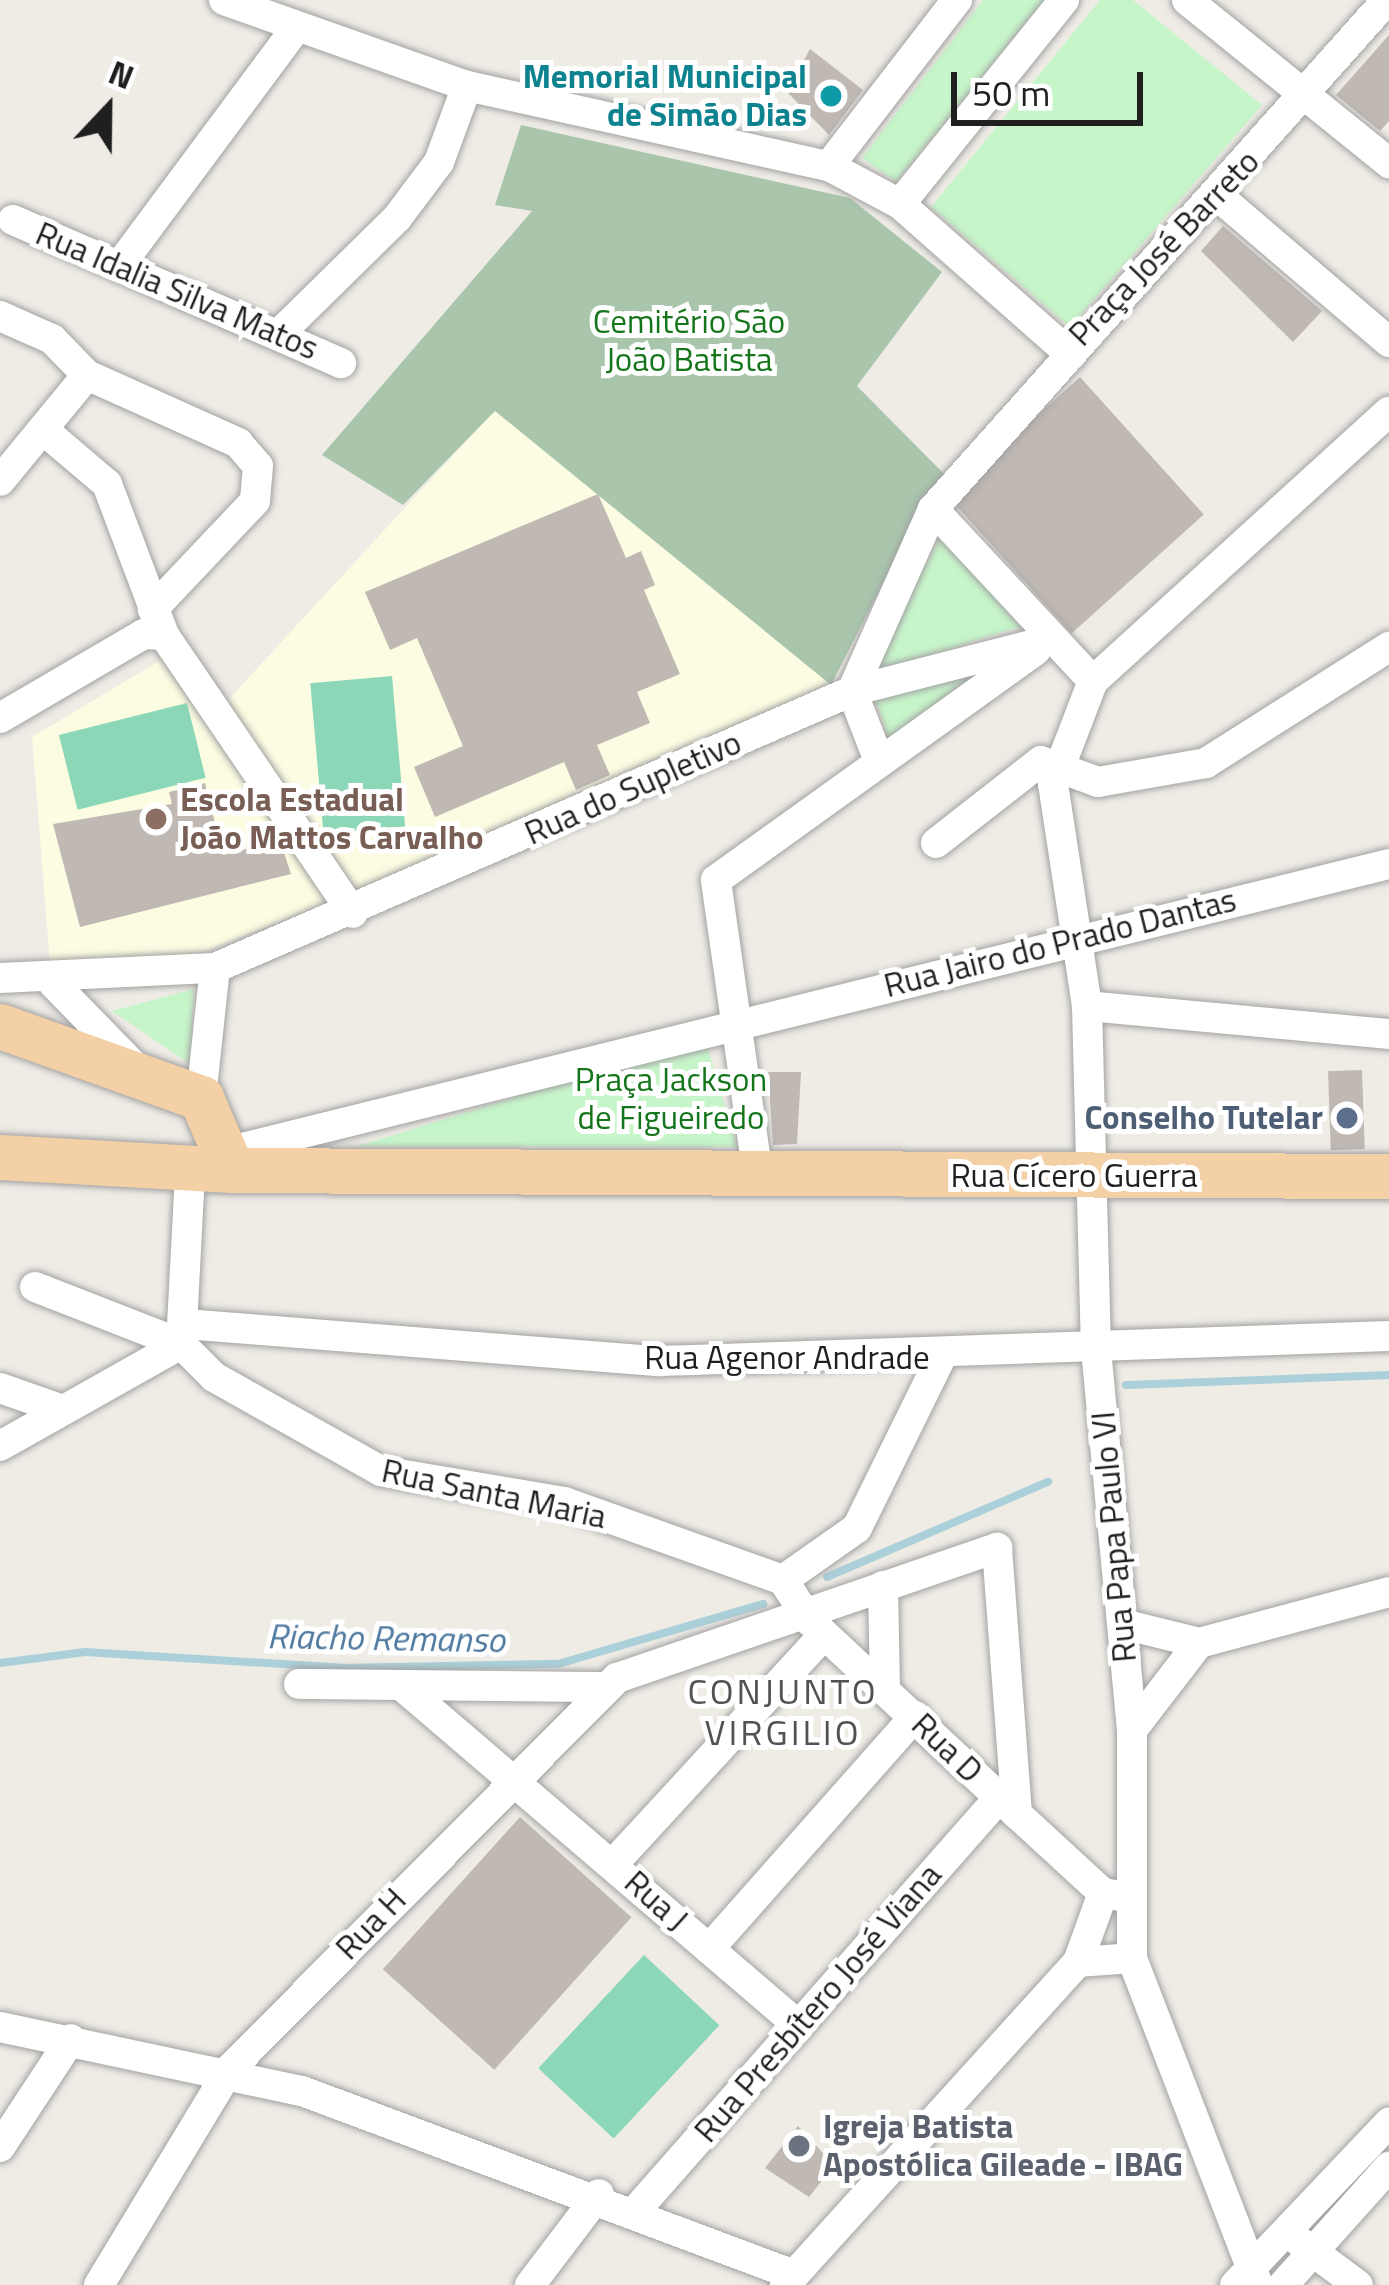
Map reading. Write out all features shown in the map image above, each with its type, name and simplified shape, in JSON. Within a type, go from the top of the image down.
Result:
[{"type":"main road","points":[[0,1026],[135,1067],[201,1098],[217,1165]]},
{"type":"main road","points":[[0,1156],[758,1176]]},
{"type":"main road","name":"Rua Cícero Guerra","points":[[758,1176],[1389,1176]]},
{"type":"street","name":"Praça José Barreto","points":[[224,0],[292,33],[467,86],[829,166],[900,204],[1071,355],[1307,97],[1387,0]]},
{"type":"street","points":[[829,166],[957,0]]},
{"type":"street","points":[[900,204],[1064,0]]},
{"type":"street","points":[[1187,0],[1389,163]]},
{"type":"street","points":[[120,265],[292,33]]},
{"type":"street","points":[[279,334],[425,181],[467,86]]},
{"type":"street","points":[[1218,196],[1389,342]]},
{"type":"street","name":"Rua Idalia Silva Matos","points":[[13,220],[340,363]]},
{"type":"street","points":[[0,316],[52,339],[86,375],[238,443],[258,466],[254,502],[158,622],[0,718]]},
{"type":"street","points":[[879,761],[852,691],[933,509],[1071,355]]},
{"type":"street","points":[[0,482],[47,433],[86,375]]},
{"type":"street","points":[[933,509],[1093,681],[1389,412]]},
{"type":"street","points":[[47,433],[107,484],[158,622],[353,913]]},
{"type":"street","points":[[758,1176],[732,1026],[716,880],[1051,640]]},
{"type":"street","name":"Rua do Supletivo","points":[[0,978],[53,983],[214,968],[353,913],[852,691],[1051,640]]},
{"type":"street","points":[[936,843],[1041,761],[1098,782],[1206,763],[1389,647]]},
{"type":"street","name":"Rua Papa Paulo VI","points":[[1093,681],[1062,770],[1055,826],[1087,1006],[1096,1350],[1132,1730],[1114,1895]]},
{"type":"street","name":"Rua Jairo do Prado Dantas","points":[[732,1026],[1076,935],[1389,864]]},
{"type":"street","points":[[201,1098],[214,968]]},
{"type":"street","points":[[53,983],[135,1067]]},
{"type":"street","points":[[1087,1006],[1389,1034]]},
{"type":"street","points":[[0,1446],[183,1334],[217,1165],[732,1026]]},
{"type":"street","points":[[35,1288],[183,1334]]},
{"type":"street","name":"Rua Agenor Andrade","points":[[183,1334],[660,1361],[941,1357],[1389,1336]]},
{"type":"street","name":"Rua Santa Maria","points":[[183,1334],[304,1436],[381,1472],[564,1502],[783,1580]]},
{"type":"street","points":[[783,1580],[856,1528],[941,1357]]},
{"type":"street","points":[[0,1388],[60,1409]]},
{"type":"street","points":[[299,1684],[601,1687],[816,1627],[883,1586],[997,1548],[1008,1806]]},
{"type":"street","name":"Rua D","points":[[783,1580],[816,1627],[1008,1806],[1114,1895]]},
{"type":"street","points":[[883,1586],[885,1689]]},
{"type":"street","points":[[1123,1624],[1199,1643],[1389,1592]]},
{"type":"street","points":[[614,1863],[816,1627]]},
{"type":"street","points":[[1132,1730],[1199,1643]]},
{"type":"street","name":"Rua J","points":[[401,1685],[799,2026]]},
{"type":"street","points":[[513,1778],[601,1687]]},
{"type":"street","points":[[709,1948],[915,1716]]},
{"type":"street","name":"Rua H","points":[[99,2285],[229,2070],[513,1778]]},
{"type":"street","name":"Rua Presbítero José Viana","points":[[637,2209],[799,2026],[1008,1806]]},
{"type":"street","points":[[1114,1895],[1132,1958],[1248,2280]]},
{"type":"street","points":[[0,2027],[229,2070],[599,2194],[789,2280],[1078,1962],[1114,1895]]},
{"type":"street","points":[[1078,1962],[1132,1958]]},
{"type":"street","points":[[0,2147],[71,2039]]},
{"type":"street","points":[[1248,2280],[1389,2123]]},
{"type":"street","points":[[1283,2285],[1389,2167]]},
{"type":"street","points":[[530,2285],[599,2194]]},
{"type":"street","points":[[1288,2231],[1358,2285]]},
{"type":"shaded area","points":[[495,410],[831,685],[360,895],[227,701]]},
{"type":"shaded area","name":"Escola Estadual João Mattos Carvalho","points":[[161,660],[330,902],[190,956],[50,964],[32,737]]},
{"type":"green space","points":[[983,0],[1044,0],[896,182],[862,158]]},
{"type":"green space","points":[[1100,0],[1133,0],[1262,105],[1070,327],[931,207]]},
{"type":"green space","name":"Cemitério São João Batista","points":[[521,125],[850,198],[942,272],[857,386],[949,479],[925,501],[831,685],[495,411],[403,505],[322,455],[532,211],[495,205]]},
{"type":"green space","points":[[941,537],[1025,625],[883,670],[873,661]]},
{"type":"green space","points":[[981,665],[990,677],[890,742],[876,701]]},
{"type":"green space","points":[[392,676],[405,826],[323,834],[310,683]]},
{"type":"green space","points":[[187,703],[206,778],[78,810],[59,735]]},
{"type":"green space","points":[[194,989],[190,1064],[112,1011]]},
{"type":"green space","name":"Praça Jackson de Figueiredo","points":[[705,1038],[737,1147],[358,1146]]},
{"type":"green space","points":[[644,1955],[719,2025],[614,2139],[538,2068]]},
{"type":"building","points":[[1389,35],[1389,121],[1380,131],[1336,95]]},
{"type":"building","name":"Memorial Municipal de Simão Dias","points":[[810,49],[863,90],[829,135],[787,92]]},
{"type":"building","points":[[1223,226],[1322,311],[1293,342],[1201,251]]},
{"type":"building","points":[[1080,377],[1204,514],[1072,634],[948,496]]},
{"type":"building","points":[[598,494],[626,558],[641,551],[655,585],[644,590],[680,674],[637,692],[650,723],[597,745],[610,775],[576,790],[564,762],[435,817],[414,767],[463,746],[417,638],[390,650],[365,592]]},
{"type":"building","points":[[205,783],[223,855],[280,840],[291,874],[80,927],[53,824],[172,804],[169,792]]},
{"type":"building","name":"Conselho Tutelar","points":[[1362,1070],[1365,1149],[1331,1150],[1328,1071]]},
{"type":"building","points":[[768,1072],[801,1072],[797,1144],[773,1145]]},
{"type":"building","points":[[520,1817],[631,1917],[494,2070],[383,1969]]},
{"type":"building","name":"Igreja Batista Apostólica Gileade - IBAG","points":[[798,2126],[834,2165],[809,2197],[765,2168]]},
{"type":"waterway","name":"Riacho Remanso","points":[[1126,1385],[1389,1375]]},
{"type":"waterway","name":"Riacho Remanso","points":[[827,1577],[1048,1482]]},
{"type":"waterway","name":"Riacho Remanso","points":[[0,1663],[85,1652],[343,1668],[558,1664],[763,1604]]},
{"type":"place","name":"Memorial Municipal de Simão Dias","points":[[831,96]]},
{"type":"place","name":"Escola Estadual João Mattos Carvalho","points":[[156,819]]},
{"type":"place","name":"Conselho Tutelar","points":[[1347,1118]]},
{"type":"place","name":"Igreja Batista Apostólica Gileade - IBAG","points":[[799,2146]]},
{"type":"district","name":"CONJUNTO VIRGILIO","points":[[783,1710]]}]
